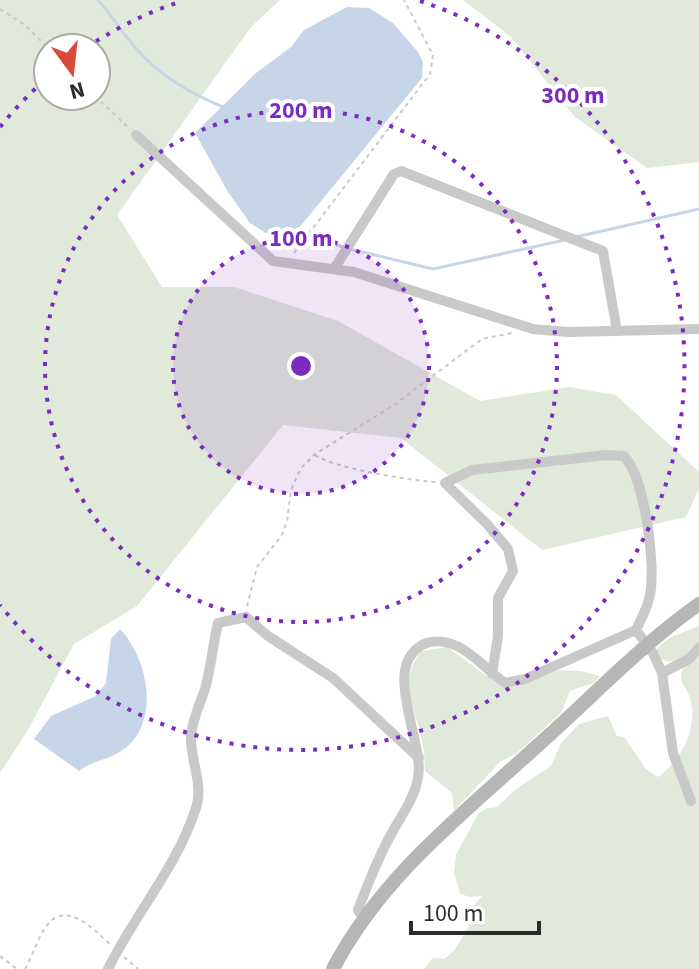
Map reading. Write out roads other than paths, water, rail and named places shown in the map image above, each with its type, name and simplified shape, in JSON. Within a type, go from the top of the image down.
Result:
[{"type":"street","points":[[136,135],[273,261],[354,272],[533,329],[568,332],[699,329]]},
{"type":"street","points":[[334,269],[394,174],[401,171],[603,251],[617,331]]},
{"type":"street","points":[[363,918],[358,910],[391,835],[411,801],[419,776],[419,758],[404,683],[410,658],[418,647],[431,641],[445,641],[461,648],[492,674],[505,683],[525,679],[636,630],[650,595],[649,533],[638,482],[624,456],[606,455],[472,470],[445,483],[508,549],[513,571],[498,598],[498,636],[492,674]]},
{"type":"street","points":[[333,969],[363,918],[408,864],[647,645],[699,604]]},
{"type":"street","points":[[108,969],[174,860],[196,809],[200,793],[191,732],[206,686],[218,623],[246,617],[268,636],[333,678],[419,758]]},
{"type":"street","points":[[636,630],[662,673],[673,753],[691,801]]},
{"type":"street","points":[[662,673],[689,659],[699,648]]},
{"type":"water","points":[[347,7],[369,8],[393,23],[418,52],[423,62],[422,78],[285,245],[250,223],[228,192],[195,133],[256,73],[291,47],[304,30]]},
{"type":"water","points":[[120,629],[138,656],[143,673],[146,707],[143,723],[136,737],[124,749],[79,771],[34,739],[51,716],[96,696],[106,683],[111,639]]},
{"type":"waterway","points":[[98,0],[132,44],[163,74],[223,107]]},
{"type":"waterway","points":[[576,237],[699,209]]},
{"type":"waterway","points":[[295,230],[296,233],[343,247]]},
{"type":"waterway","points":[[350,249],[433,269],[565,240]]}]
